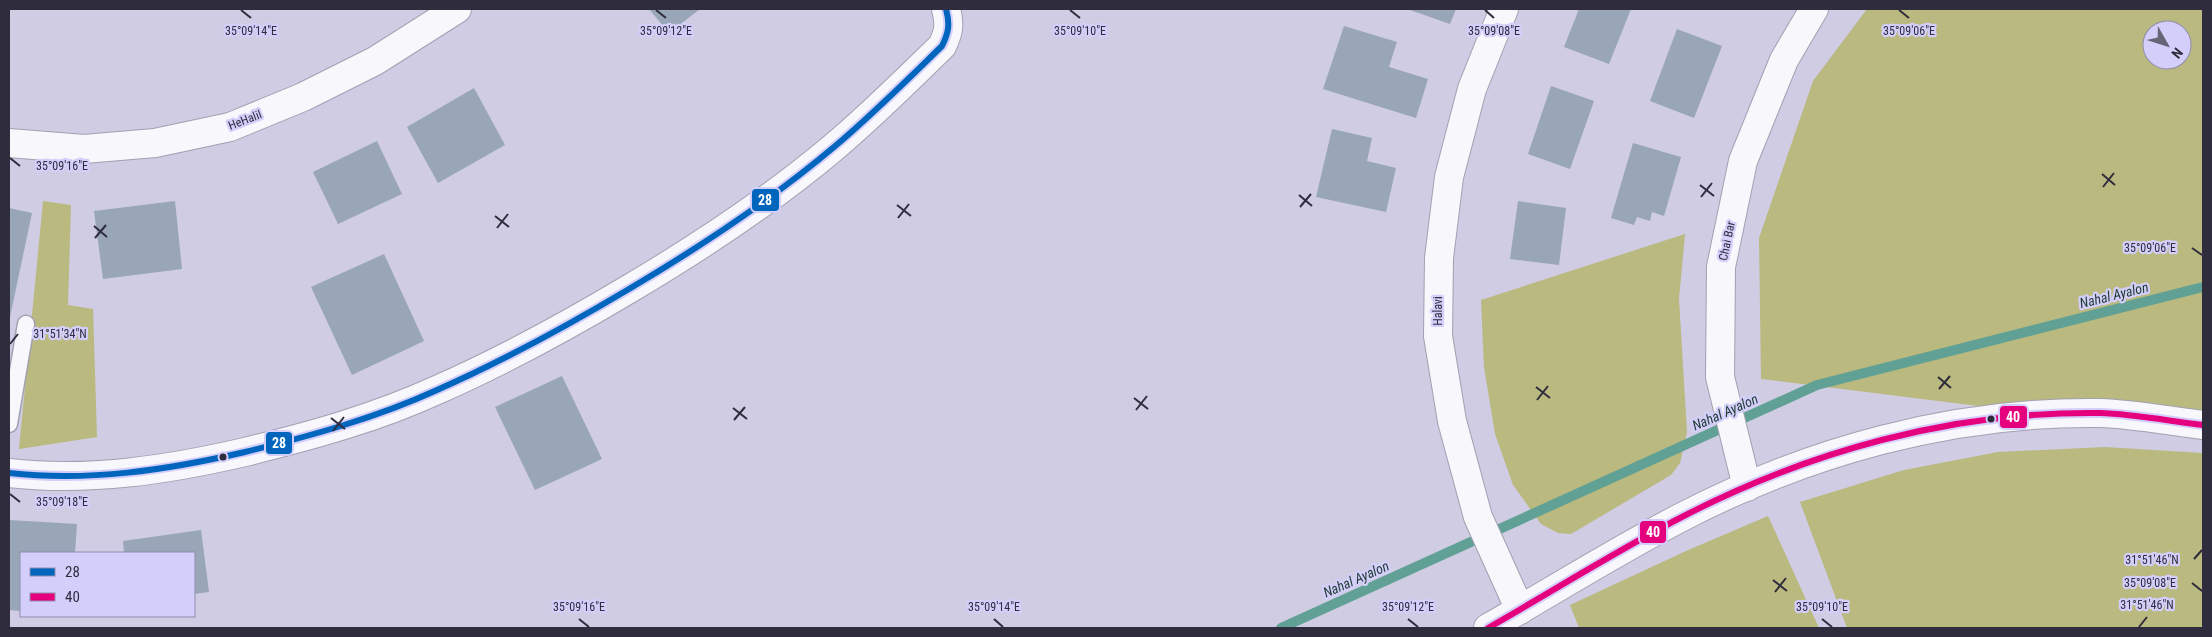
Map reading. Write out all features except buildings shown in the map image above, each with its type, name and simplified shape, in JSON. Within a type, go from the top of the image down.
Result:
[{"type":"street","name":"HeHalil","points":[[9,144],[84,149],[155,143],[230,127],[303,97],[375,61],[457,9]]},
{"type":"street","points":[[9,473],[43,477],[109,475],[188,465],[276,444],[354,422],[435,391],[517,351],[596,309],[693,250],[745,215],[834,147],[942,46],[949,32],[946,9]]},
{"type":"street","name":"Halavi","points":[[1504,9],[1472,89],[1449,177],[1439,258],[1438,336],[1452,421],[1478,518],[1520,610]]},
{"type":"street","name":"Chai Bar","points":[[1747,487],[1720,377],[1721,267],[1743,161],[1784,60],[1814,9]]},
{"type":"street","points":[[1488,628],[1678,520],[1747,487],[1823,456],[1871,442],[1966,422],[2011,416],[2103,413],[2203,425]]},
{"type":"lane","points":[[9,424],[26,324]]},
{"type":"shaded area","points":[[1867,9],[2203,9],[2203,434],[1761,379],[1759,238],[1813,81]]},
{"type":"shaded area","points":[[43,201],[71,205],[68,305],[93,309],[97,437],[19,449]]},
{"type":"shaded area","points":[[1685,234],[1679,299],[1687,432],[1680,463],[1671,475],[1571,534],[1558,533],[1541,524],[1513,485],[1495,434],[1484,367],[1481,300]]},
{"type":"shaded area","points":[[2105,447],[2203,453],[2203,628],[1847,628],[1800,502],[1904,470],[1998,452]]},
{"type":"shaded area","points":[[1768,516],[1819,628],[1579,628],[1570,605],[1686,551]]},
{"type":"waterway","name":"Nahal Ayalon","points":[[1281,628],[1817,385],[2203,287]]},
{"type":"transit line","name":"28","points":[[9,473],[69,476],[128,473],[245,452],[367,418],[462,379],[558,330],[656,273],[708,240],[810,167],[862,122],[942,46],[948,28],[946,9]]},
{"type":"transit line","name":"40","points":[[1488,628],[1678,519],[1778,473],[1830,455],[1936,428],[1990,419],[2045,414],[2100,413],[2139,416],[2203,425]]}]
